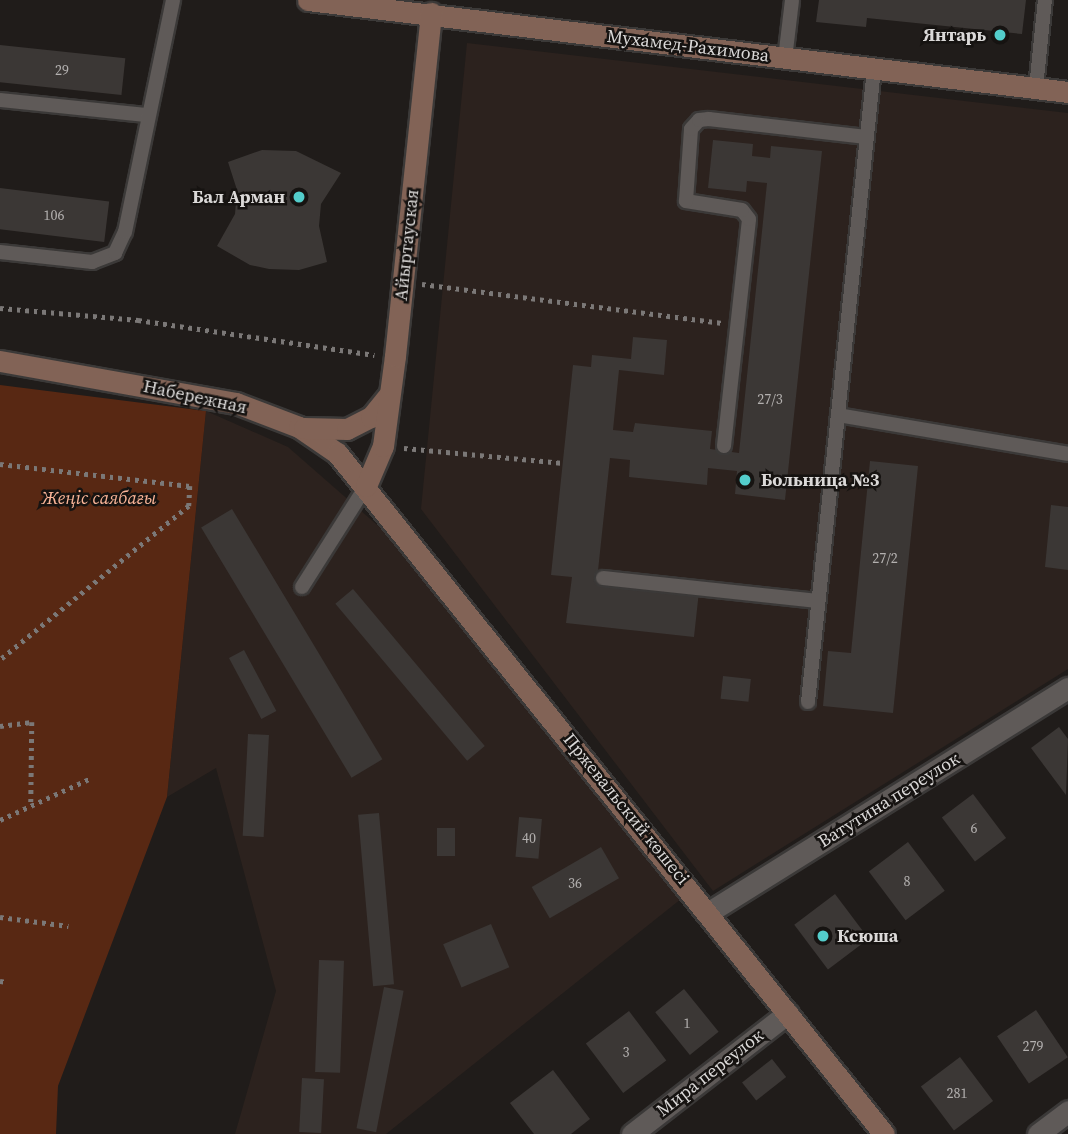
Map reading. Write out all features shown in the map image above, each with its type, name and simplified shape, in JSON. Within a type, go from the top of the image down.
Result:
[{"type":"street","name":"Мухамед-Рахимова","points":[[308,0],[432,7],[785,59],[1068,92]]},
{"type":"street","name":"Айыртауская","points":[[366,486],[383,446],[432,7]]},
{"type":"street","name":"Набережная","points":[[0,362],[236,403],[299,426],[337,453],[366,486]]},
{"type":"street","points":[[299,426],[347,429],[371,417],[390,394]]},
{"type":"street","name":"Пржевальский көшесі","points":[[366,486],[884,1134]]},
{"type":"street","name":"Ватутина переулок","points":[[709,912],[1068,688]]},
{"type":"street","name":"Мира переулок","points":[[632,1134],[788,1013]]},
{"type":"street","points":[[1038,1134],[1068,1111]]},
{"type":"lane","points":[[0,252],[92,262],[115,253],[125,232],[145,115],[173,0]]},
{"type":"lane","points":[[785,59],[792,0]]},
{"type":"lane","points":[[1036,88],[1045,0]]},
{"type":"lane","points":[[808,702],[873,69]]},
{"type":"lane","points":[[0,100],[145,115]]},
{"type":"lane","points":[[724,446],[748,219],[742,210],[686,201],[693,125],[709,119],[866,137]]},
{"type":"lane","points":[[838,415],[1068,454]]},
{"type":"lane","points":[[302,587],[366,486]]},
{"type":"lane","points":[[603,578],[818,601]]},
{"type":"path","points":[[403,281],[737,325]]},
{"type":"path","points":[[0,307],[138,320],[395,356]]},
{"type":"path","points":[[383,446],[563,463]]},
{"type":"path","points":[[0,464],[190,486],[189,506],[0,660]]},
{"type":"path","points":[[0,726],[32,722],[31,806]]},
{"type":"path","points":[[0,820],[89,779]]},
{"type":"path","points":[[0,917],[68,926]]},
{"type":"path","points":[[0,981],[7,982]]},
{"type":"shaded area","name":"Больница №3","points":[[467,43],[1068,113],[1068,669],[713,891],[421,509]]},
{"type":"shaded area","points":[[206,411],[288,447],[392,538],[681,899],[386,1134],[235,1134],[276,991],[216,768],[167,797]]},
{"type":"green space","name":"Жеңіс саябағы","points":[[0,385],[206,411],[167,797],[58,1086],[56,1134],[0,1134]]},
{"type":"building","points":[[819,0],[1026,0],[1022,34],[867,18],[866,27],[816,22]]},
{"type":"building","points":[[0,45],[125,58],[121,95],[0,82]]},
{"type":"building","points":[[713,140],[753,144],[752,156],[770,158],[771,146],[822,151],[785,500],[735,494],[737,471],[708,468],[707,485],[629,477],[630,460],[610,458],[597,580],[699,591],[694,637],[566,623],[572,577],[551,575],[573,365],[591,367],[592,355],[631,359],[633,337],[667,340],[664,375],[619,370],[613,430],[633,432],[635,423],[712,431],[710,449],[739,453],[767,183],[747,181],[746,192],[708,188]]},
{"type":"building","points":[[262,150],[296,151],[341,173],[321,204],[319,226],[327,262],[299,270],[269,269],[250,265],[217,246],[235,214],[237,190],[228,162]]},
{"type":"building","points":[[0,188],[109,201],[104,242],[0,229]]},
{"type":"building","points":[[870,461],[918,466],[893,713],[823,706],[828,651],[851,653]]},
{"type":"building","points":[[1051,505],[1068,507],[1068,570],[1045,567]]},
{"type":"building","points":[[232,509],[382,759],[352,778],[201,528]]},
{"type":"building","points":[[353,589],[485,746],[467,761],[335,604]]},
{"type":"building","points":[[244,650],[276,711],[261,719],[229,658]]},
{"type":"building","points":[[723,676],[751,679],[748,702],[721,699]]},
{"type":"building","points":[[1059,727],[1068,739],[1066,795],[1031,748]]},
{"type":"building","points":[[248,734],[269,735],[264,837],[243,836]]},
{"type":"building","points":[[973,794],[1006,838],[975,861],[942,817]]},
{"type":"building","points":[[379,813],[394,984],[373,986],[358,815]]},
{"type":"building","points":[[519,817],[542,819],[538,859],[516,857]]},
{"type":"building","points":[[437,828],[455,828],[455,856],[437,856]]},
{"type":"building","points":[[908,842],[945,891],[906,920],[869,871]]},
{"type":"building","points":[[601,847],[619,878],[550,918],[532,887]]},
{"type":"building","points":[[835,894],[869,939],[828,969],[794,925]]},
{"type":"building","points":[[491,924],[509,967],[461,988],[443,944]]},
{"type":"building","points":[[319,960],[344,961],[340,1073],[315,1072]]},
{"type":"building","points":[[384,987],[404,991],[376,1132],[357,1128]]},
{"type":"building","points":[[684,989],[719,1032],[690,1055],[655,1012]]},
{"type":"building","points":[[1036,1010],[1068,1057],[1029,1084],[997,1036]]},
{"type":"building","points":[[629,1011],[666,1061],[623,1093],[586,1043]]},
{"type":"building","points":[[960,1057],[993,1101],[954,1130],[921,1086]]},
{"type":"building","points":[[772,1059],[786,1077],[756,1101],[742,1082]]},
{"type":"building","points":[[553,1070],[590,1119],[571,1134],[534,1134],[510,1103]]},
{"type":"building","points":[[302,1078],[324,1079],[321,1133],[299,1132]]},
{"type":"place","name":"Янтарь","points":[[1000,35]]},
{"type":"place","name":"Бал Арман","points":[[299,197]]},
{"type":"place","name":"Больница №3","points":[[745,480]]},
{"type":"place","name":"Ксюша","points":[[823,936]]}]
